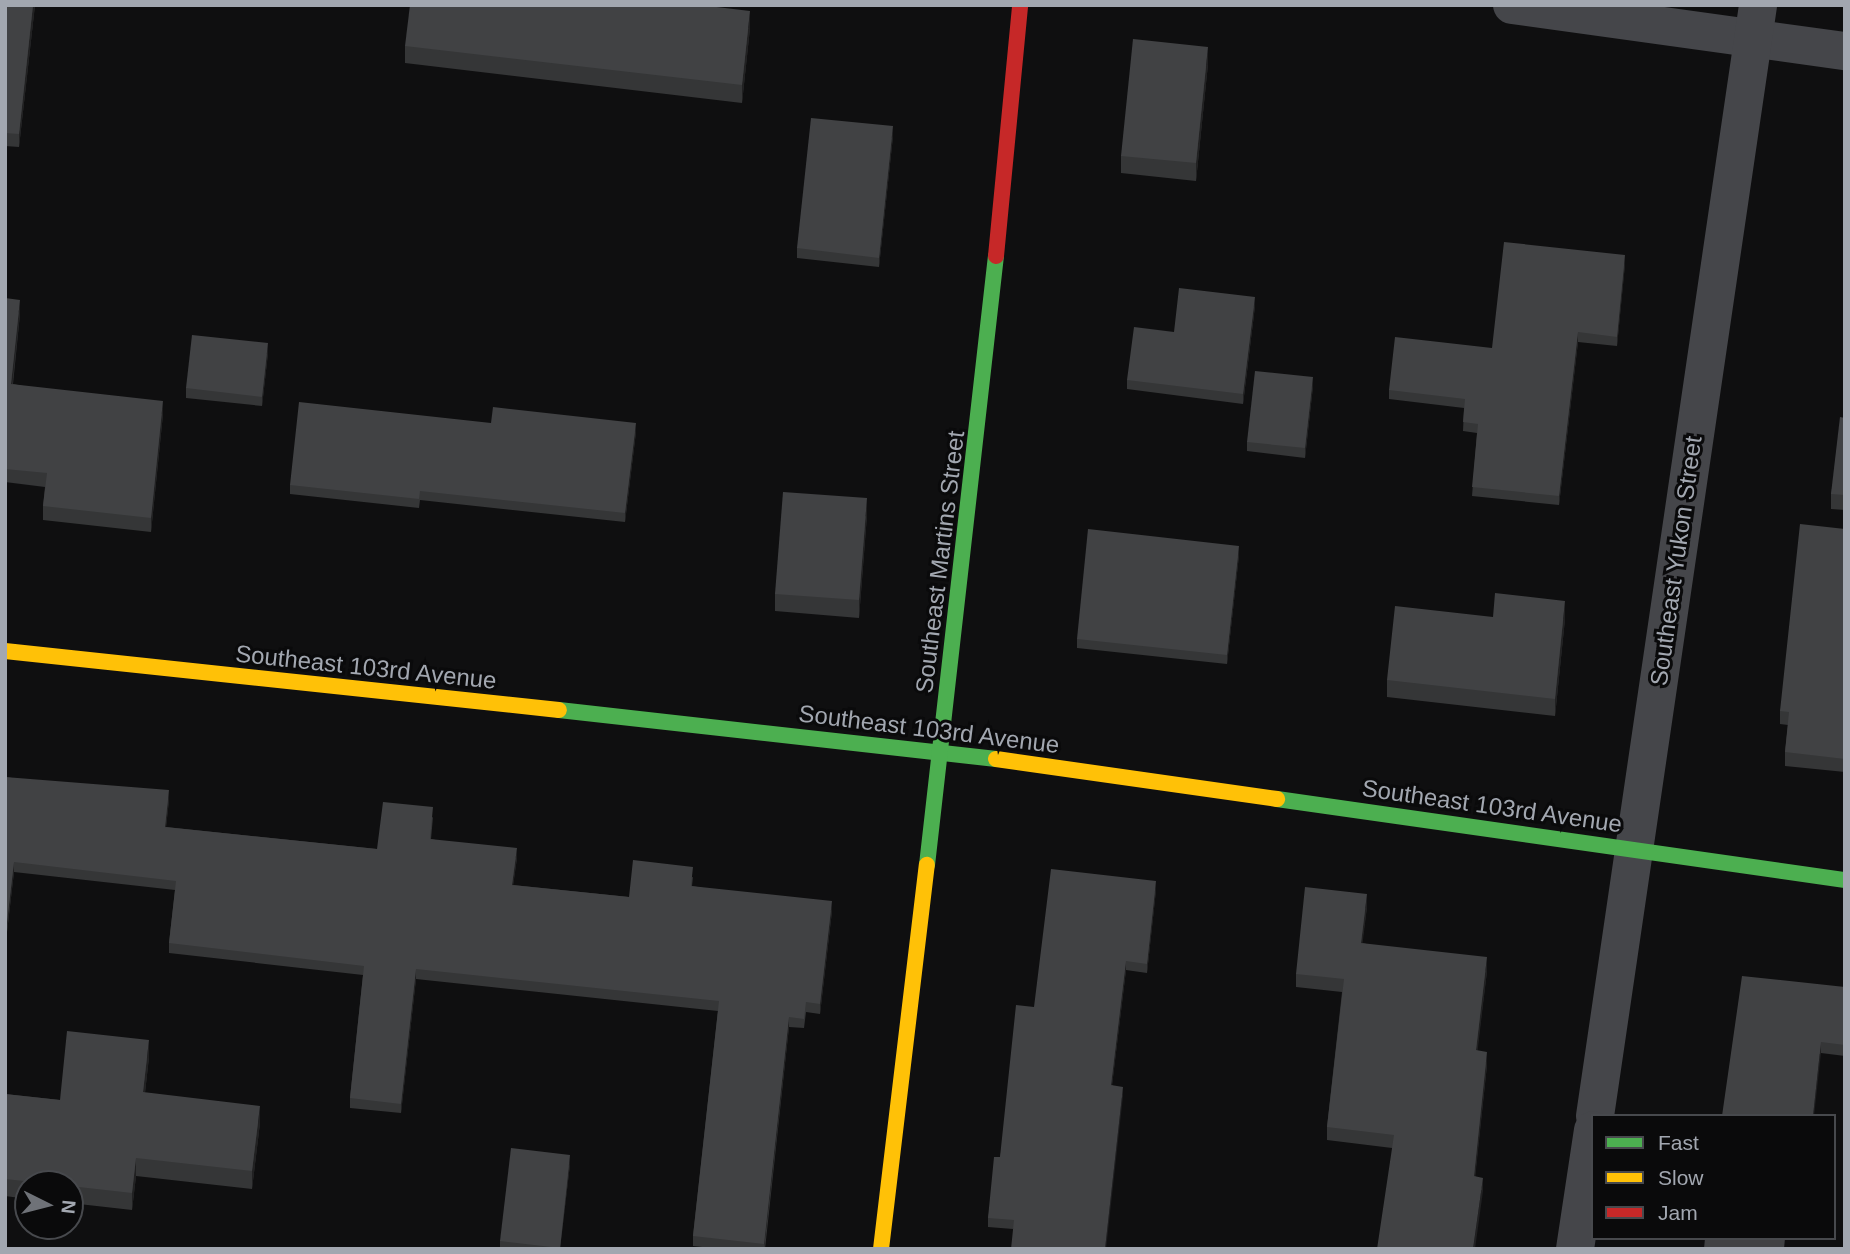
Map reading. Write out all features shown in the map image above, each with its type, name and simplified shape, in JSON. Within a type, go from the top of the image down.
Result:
[{"type":"street","name":"Southeast Martins Street","points":[[881,1249],[940,751],[1020,5]]},
{"type":"street","points":[[1512,5],[1756,21],[1845,51]]},
{"type":"street","name":"Southeast Yukon Street","points":[[1595,1114],[1756,21]]},
{"type":"street","name":"Southeast 103rd Avenue","points":[[5,652],[940,751],[1845,880]]},
{"type":"street","points":[[1575,1249],[1591,1143]]},
{"type":"building","points":[[5,5],[33,5],[19,134],[5,133]]},
{"type":"building","points":[[410,5],[700,5],[750,11],[742,85],[405,46]]},
{"type":"building","points":[[1133,39],[1208,47],[1196,163],[1121,156]]},
{"type":"building","points":[[811,118],[893,126],[879,258],[797,248]]},
{"type":"building","points":[[1504,242],[1625,255],[1617,337],[1578,332],[1559,496],[1472,487],[1478,424],[1463,422],[1465,399],[1389,390],[1395,337],[1492,348]]},
{"type":"building","points":[[1179,288],[1255,297],[1243,394],[1127,380],[1134,327],[1174,332]]},
{"type":"building","points":[[5,298],[20,300],[11,384],[163,401],[151,518],[43,506],[47,473],[5,469]]},
{"type":"building","points":[[192,335],[268,343],[262,397],[186,388]]},
{"type":"building","points":[[1255,371],[1313,377],[1305,448],[1247,442]]},
{"type":"building","points":[[299,402],[491,423],[493,407],[636,423],[625,513],[420,491],[419,499],[290,485]]},
{"type":"building","points":[[1840,417],[1845,418],[1845,495],[1831,494]]},
{"type":"building","points":[[783,492],[867,498],[859,600],[775,594]]},
{"type":"building","points":[[1800,524],[1845,529],[1845,759],[1785,752],[1789,712],[1780,711]]},
{"type":"building","points":[[1088,529],[1239,546],[1227,655],[1077,639]]},
{"type":"building","points":[[1495,593],[1565,601],[1555,699],[1387,680],[1395,606],[1493,617]]},
{"type":"building","points":[[5,777],[169,790],[165,827],[377,849],[383,802],[433,807],[430,839],[517,848],[512,885],[629,897],[633,860],[693,867],[691,886],[832,901],[820,1004],[806,1002],[804,1019],[789,1017],[764,1244],[693,1236],[719,1001],[416,969],[401,1104],[350,1098],[364,966],[169,943],[176,881],[14,862],[5,922]]},
{"type":"building","points":[[1051,869],[1156,881],[1147,964],[1126,961],[1111,1085],[1123,1087],[1105,1249],[1011,1249],[1014,1220],[988,1218],[994,1157],[1000,1157],[1016,1005],[1034,1007]]},
{"type":"building","points":[[1305,887],[1367,894],[1361,943],[1487,957],[1476,1050],[1487,1052],[1474,1176],[1483,1178],[1473,1249],[1377,1249],[1394,1135],[1327,1127],[1344,979],[1296,974]]},
{"type":"building","points":[[1742,976],[1845,987],[1845,1045],[1821,1042],[1813,1114],[1722,1114]]},
{"type":"building","points":[[67,1031],[149,1040],[143,1092],[260,1106],[252,1171],[136,1158],[132,1193],[84,1188],[84,1170],[14,1170],[14,1180],[5,1179],[5,1094],[60,1100]]},
{"type":"building","points":[[511,1148],[570,1155],[560,1248],[500,1241]]},
{"type":"building","points":[[1705,1240],[1785,1240],[1784,1249],[1704,1249]]},
{"type":"traffic: fast","points":[[927,865],[996,256]]},
{"type":"traffic: fast","points":[[559,710],[996,759]]},
{"type":"traffic: fast","points":[[1277,799],[1845,880]]},
{"type":"traffic: slow","points":[[5,651],[559,710]]},
{"type":"traffic: slow","points":[[996,759],[1277,799]]},
{"type":"traffic: slow","points":[[881,1249],[927,865]]},
{"type":"traffic: jam","points":[[996,256],[1020,5]]}]
